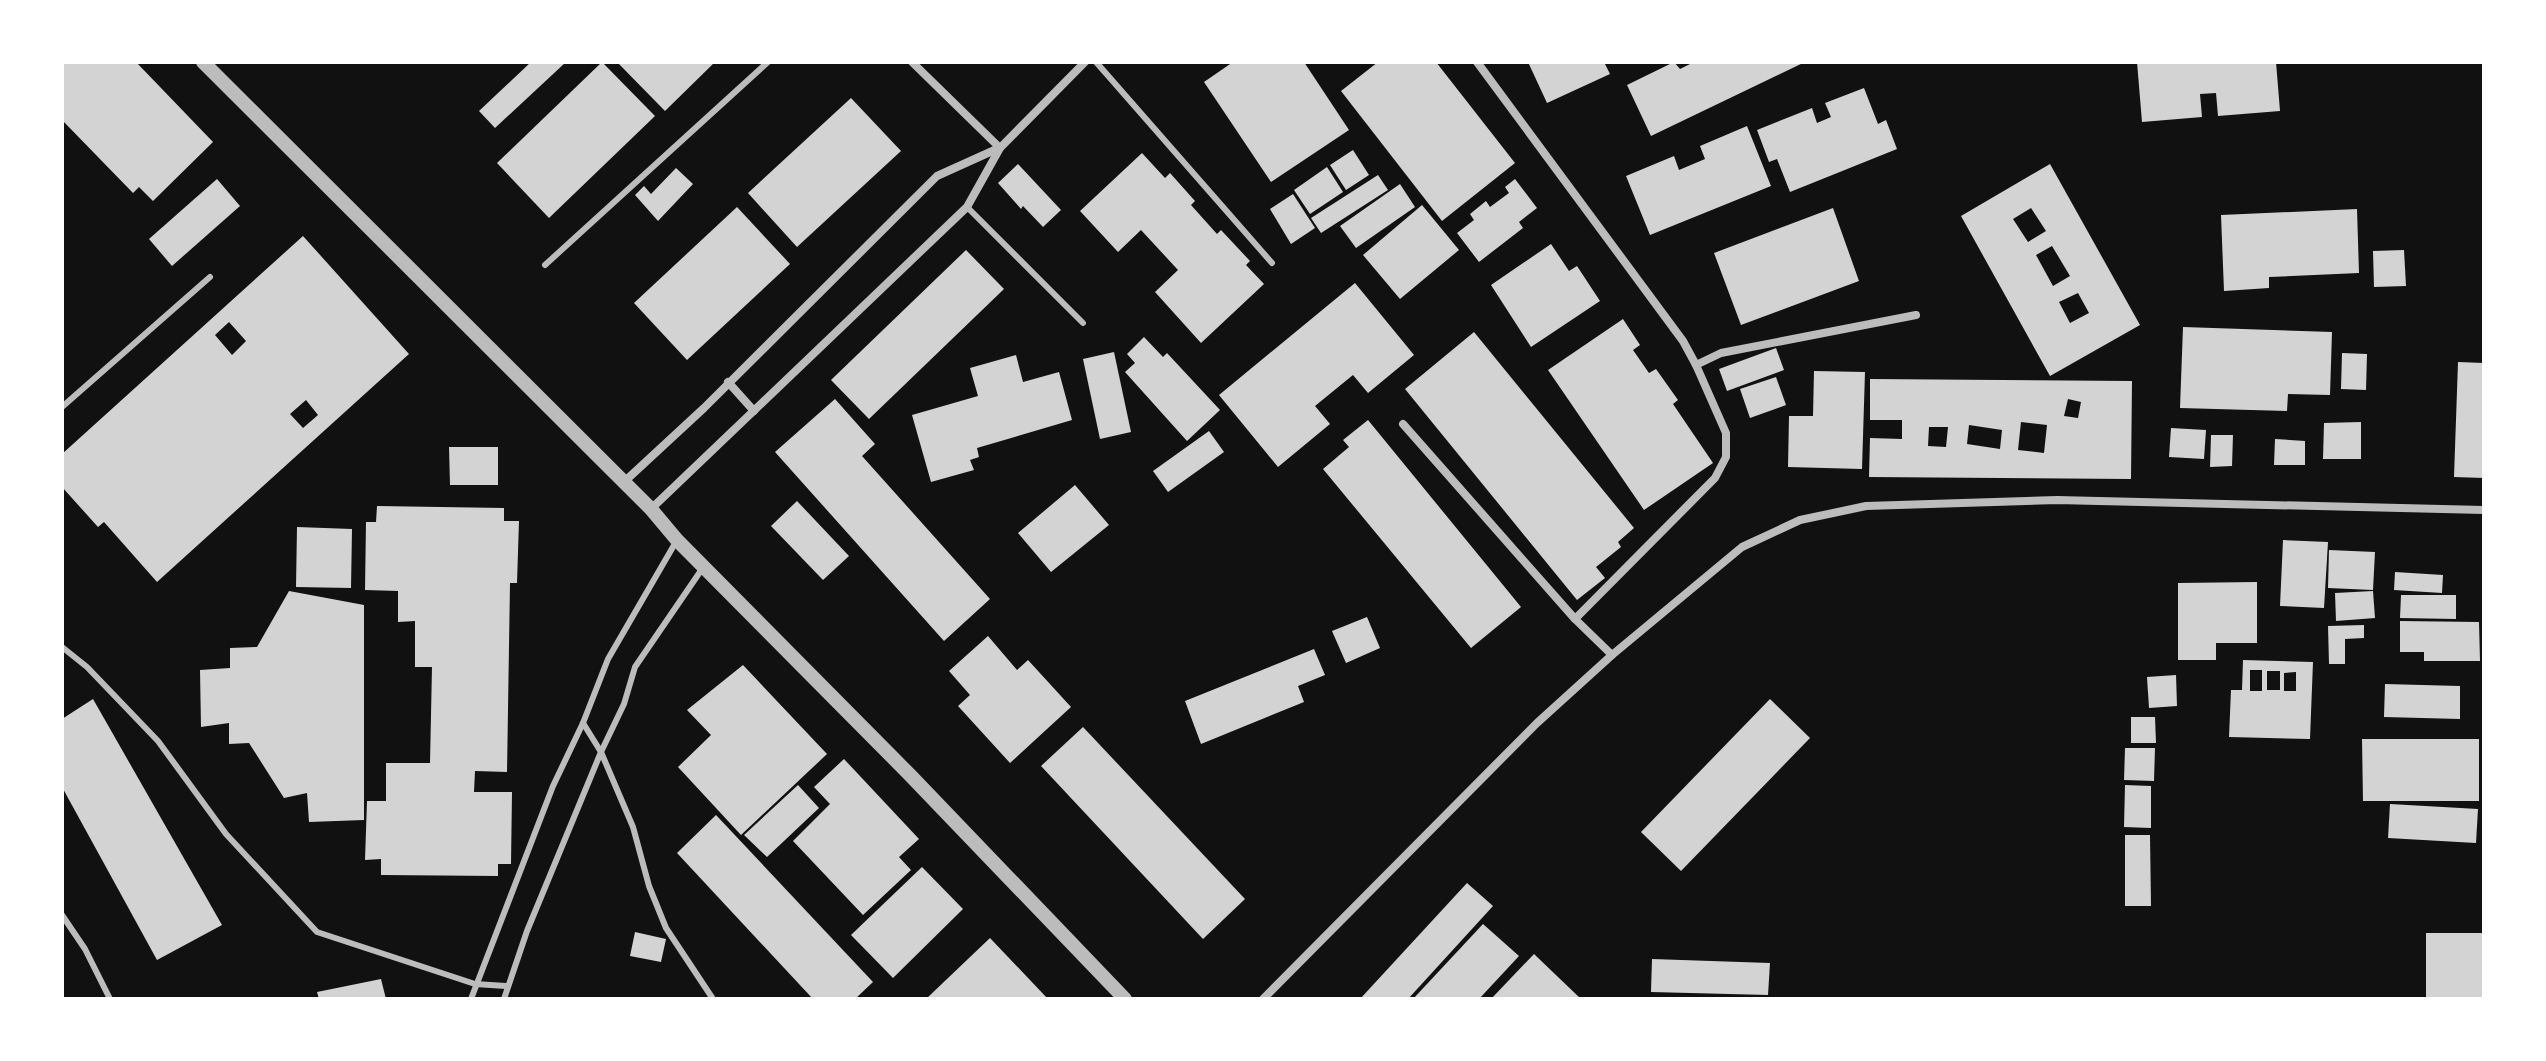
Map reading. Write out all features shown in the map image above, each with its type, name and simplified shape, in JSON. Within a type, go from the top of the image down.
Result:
[{"type":"street","points":[[203,62],[651,509],[677,540],[910,775],[1125,999]]},
{"type":"street","points":[[912,62],[1000,148]]},
{"type":"street","points":[[651,509],[967,207],[1000,148],[1085,62]]},
{"type":"street","points":[[1477,62],[1683,341],[1726,433],[1726,457],[1715,478],[1575,619]]},
{"type":"street","points":[[624,482],[937,176],[1000,148]]},
{"type":"street","points":[[1696,365],[1721,353],[1916,315]]},
{"type":"street","points":[[728,382],[754,411]]},
{"type":"street","points":[[1403,424],[1575,619],[1612,655]]},
{"type":"street","points":[[1263,999],[1537,723],[1612,655],[1742,547],[1800,520],[1866,506],[2057,500],[2484,510]]},
{"type":"lane","points":[[545,265],[768,62]]},
{"type":"lane","points":[[1096,62],[1272,263]]},
{"type":"lane","points":[[967,207],[1083,323]]},
{"type":"lane","points":[[62,407],[210,277]]},
{"type":"lane","points":[[471,999],[553,786],[583,723],[608,659],[677,540]]},
{"type":"lane","points":[[504,999],[506,986],[601,752],[624,704],[635,667],[703,566]]},
{"type":"lane","points":[[62,647],[87,667],[158,741],[226,834],[317,932],[475,984],[506,986]]},
{"type":"lane","points":[[583,723],[601,752],[633,827],[649,886],[666,928],[713,999]]},
{"type":"lane","points":[[62,915],[85,949],[110,999]]},
{"type":"building","points":[[62,62],[136,62],[213,142],[153,201],[139,187],[133,193],[62,120]]},
{"type":"building","points":[[531,62],[566,62],[495,128],[479,111]]},
{"type":"building","points":[[602,62],[655,116],[549,218],[497,163]]},
{"type":"building","points":[[617,62],[715,62],[665,111]]},
{"type":"building","points":[[1233,62],[1304,62],[1349,130],[1271,182],[1204,82]]},
{"type":"building","points":[[1378,62],[1436,62],[1515,163],[1442,221],[1341,91]]},
{"type":"building","points":[[1528,62],[1604,62],[1610,74],[1547,103]]},
{"type":"building","points":[[1674,62],[1680,69],[1694,62],[1805,62],[1651,136],[1627,85]]},
{"type":"building","points":[[2137,62],[2276,62],[2280,111],[2218,116],[2216,93],[2200,94],[2202,117],[2142,122]]},
{"type":"building","points":[[1864,88],[1878,124],[1886,120],[1897,149],[1790,192],[1777,159],[1769,162],[1757,130],[1812,108],[1817,123],[1831,117],[1825,103]]},
{"type":"building","points":[[851,98],[901,151],[797,247],[748,193]]},
{"type":"building","points":[[1747,126],[1771,186],[1650,235],[1626,176],[1674,156],[1679,170],[1705,159],[1700,146]]},
{"type":"building","points":[[1353,150],[1369,175],[1346,190],[1330,165]]},
{"type":"building","points":[[1142,153],[1165,178],[1170,173],[1195,201],[1191,205],[1217,234],[1221,230],[1250,261],[1246,265],[1264,284],[1201,343],[1155,292],[1178,270],[1141,230],[1118,252],[1080,211]]},
{"type":"building","points":[[1018,164],[1061,210],[1043,227],[1023,206],[1021,209],[998,183]]},
{"type":"building","points":[[2050,164],[2140,325],[2050,376],[1961,216]],"holes":[[[2031,208],[2046,231],[2028,242],[2013,219]],[[2052,246],[2070,276],[2053,286],[2036,255]],[[2078,293],[2089,313],[2070,323],[2059,302]]]},
{"type":"building","points":[[1327,167],[1343,192],[1310,214],[1294,190]]},
{"type":"building","points":[[676,168],[693,184],[658,221],[635,195],[644,186],[651,194]]},
{"type":"building","points":[[1378,175],[1388,190],[1321,233],[1311,218]]},
{"type":"building","points":[[217,179],[240,206],[172,266],[149,239]]},
{"type":"building","points":[[1515,179],[1537,208],[1519,222],[1523,228],[1479,262],[1457,233],[1474,220],[1470,214],[1486,201],[1490,207],[1509,193],[1505,187]]},
{"type":"building","points":[[1400,184],[1415,207],[1356,248],[1340,226]]},
{"type":"building","points":[[1293,194],[1315,228],[1291,244],[1270,209]]},
{"type":"building","points":[[1422,205],[1459,250],[1400,299],[1363,255]]},
{"type":"building","points":[[737,207],[790,264],[687,360],[634,303]]},
{"type":"building","points":[[1833,208],[1859,281],[1741,325],[1714,253]]},
{"type":"building","points":[[2357,209],[2359,273],[2269,277],[2269,288],[2224,291],[2221,215]]},
{"type":"building","points":[[303,236],[409,354],[157,582],[104,522],[98,527],[62,487],[62,454]],"holes":[[[229,322],[246,341],[232,355],[215,335]],[[306,400],[318,415],[303,428],[290,414]]]},
{"type":"building","points":[[1551,244],[1569,271],[1577,266],[1600,301],[1531,347],[1491,285]]},
{"type":"building","points":[[966,250],[1004,289],[869,419],[831,380]]},
{"type":"building","points":[[2404,250],[2406,286],[2374,287],[2373,251]]},
{"type":"building","points":[[1355,283],[1414,355],[1368,393],[1353,375],[1315,406],[1330,424],[1278,467],[1219,395]]},
{"type":"building","points":[[1623,319],[1640,345],[1633,350],[1649,373],[1656,369],[1678,400],[1673,404],[1713,463],[1644,510],[1548,370]]},
{"type":"building","points":[[2183,327],[2332,332],[2330,395],[2288,394],[2287,411],[2180,408]]},
{"type":"building","points":[[1474,332],[1634,528],[1618,542],[1621,547],[1596,567],[1605,578],[1577,600],[1405,389]]},
{"type":"building","points":[[1144,337],[1163,357],[1167,353],[1220,410],[1187,441],[1125,372],[1135,363],[1127,354]]},
{"type":"building","points":[[1776,348],[1784,370],[1727,391],[1719,369]]},
{"type":"building","points":[[1114,352],[1131,432],[1100,439],[1083,359]]},
{"type":"building","points":[[2342,353],[2367,354],[2366,390],[2341,389]]},
{"type":"building","points":[[1016,355],[1023,382],[1059,372],[1072,420],[977,448],[979,457],[970,460],[974,470],[931,482],[912,415],[978,396],[970,368]]},
{"type":"building","points":[[2458,362],[2484,363],[2484,478],[2454,477]]},
{"type":"building","points":[[1814,371],[1865,372],[1862,469],[1788,467],[1789,416],[1813,416]]},
{"type":"building","points":[[1776,377],[1786,405],[1750,418],[1740,389]]},
{"type":"building","points":[[1870,379],[2132,381],[2131,479],[1869,477],[1870,438],[1902,439],[1902,420],[1870,420]],"holes":[[[2068,399],[2081,402],[2078,418],[2064,416]],[[2021,422],[2047,425],[2044,453],[2018,450]],[[1969,425],[2002,430],[2000,449],[1967,444]],[[1929,427],[1948,427],[1946,447],[1928,446]]]},
{"type":"building","points":[[835,399],[875,444],[862,456],[990,599],[944,641],[775,452]]},
{"type":"building","points":[[1368,420],[1521,607],[1471,648],[1323,469],[1349,447],[1343,440]]},
{"type":"building","points":[[2361,422],[2361,459],[2323,459],[2324,423]]},
{"type":"building","points":[[2171,428],[2206,430],[2204,459],[2169,457]]},
{"type":"building","points":[[1209,431],[1224,452],[1168,492],[1153,471]]},
{"type":"building","points":[[2211,435],[2233,435],[2232,466],[2210,467]]},
{"type":"building","points":[[2275,439],[2305,441],[2305,465],[2274,465]]},
{"type":"building","points":[[449,447],[498,447],[498,485],[450,485]]},
{"type":"building","points":[[1075,485],[1109,525],[1051,572],[1018,533]]},
{"type":"building","points":[[797,501],[849,556],[823,580],[771,526]]},
{"type":"building","points":[[377,506],[504,508],[504,521],[519,521],[517,583],[510,583],[507,772],[475,771],[474,792],[512,792],[511,864],[498,864],[498,876],[381,875],[381,859],[365,860],[367,801],[386,801],[386,763],[430,763],[432,667],[415,667],[415,621],[398,622],[398,591],[365,590],[366,522],[376,522]]},
{"type":"building","points":[[297,527],[352,529],[351,588],[296,587]]},
{"type":"building","points":[[2283,540],[2328,542],[2324,608],[2280,606]]},
{"type":"building","points":[[2329,550],[2375,552],[2373,590],[2328,588]]},
{"type":"building","points":[[2395,572],[2443,575],[2442,593],[2394,590]]},
{"type":"building","points":[[2257,582],[2257,643],[2216,643],[2216,660],[2178,660],[2178,583]]},
{"type":"building","points":[[289,591],[364,605],[364,820],[309,822],[307,793],[284,798],[249,743],[229,744],[229,723],[201,727],[200,670],[230,668],[230,648],[257,647]]},
{"type":"building","points":[[2373,591],[2375,618],[2336,621],[2335,593]]},
{"type":"building","points":[[2401,595],[2456,595],[2456,619],[2400,618]]},
{"type":"building","points":[[1367,617],[1380,648],[1346,663],[1332,631]]},
{"type":"building","points":[[2400,621],[2479,622],[2480,661],[2424,661],[2424,652],[2400,652]]},
{"type":"building","points":[[2364,625],[2364,638],[2345,639],[2345,664],[2329,664],[2328,626]]},
{"type":"building","points":[[988,636],[1017,670],[1028,660],[1071,707],[1010,763],[958,706],[970,695],[949,671]]},
{"type":"building","points":[[1314,649],[1325,675],[1298,686],[1304,702],[1201,744],[1185,701]]},
{"type":"building","points":[[2243,660],[2313,662],[2310,739],[2229,737],[2231,690],[2242,690]],"holes":[[[2250,670],[2262,670],[2262,691],[2250,691]],[[2267,671],[2280,671],[2280,690],[2267,690]],[[2296,672],[2296,691],[2284,691],[2284,673]]]},
{"type":"building","points":[[743,665],[827,754],[741,835],[678,767],[711,735],[687,710]]},
{"type":"building","points":[[2176,675],[2177,706],[2149,708],[2147,677]]},
{"type":"building","points":[[2385,684],[2460,686],[2460,719],[2384,717]]},
{"type":"building","points":[[93,699],[222,925],[157,960],[62,787],[62,719]]},
{"type":"building","points":[[1770,699],[1810,738],[1681,871],[1641,832]]},
{"type":"building","points":[[2131,717],[2155,717],[2156,743],[2131,743]]},
{"type":"building","points":[[1083,727],[1245,899],[1203,939],[1041,766]]},
{"type":"building","points":[[2362,739],[2479,739],[2479,801],[2363,801]]},
{"type":"building","points":[[2125,748],[2155,748],[2154,781],[2124,780]]},
{"type":"building","points":[[844,759],[919,839],[899,857],[911,870],[863,915],[793,841],[830,804],[814,787]]},
{"type":"building","points":[[798,785],[819,808],[767,857],[744,835]]},
{"type":"building","points":[[2125,785],[2151,786],[2151,828],[2124,827]]},
{"type":"building","points":[[2390,804],[2478,809],[2476,843],[2388,838]]},
{"type":"building","points":[[716,815],[873,982],[855,999],[813,999],[677,853]]},
{"type":"building","points":[[2125,835],[2150,835],[2151,906],[2125,906]]},
{"type":"building","points":[[922,867],[963,909],[893,978],[851,935]]},
{"type":"building","points":[[1467,883],[1493,906],[1408,999],[1360,999]]},
{"type":"building","points":[[1483,924],[1519,956],[1479,999],[1413,999]]},
{"type":"building","points":[[635,932],[666,939],[661,962],[630,956]]},
{"type":"building","points":[[2426,933],[2483,933],[2482,999],[2426,999]]},
{"type":"building","points":[[990,938],[1048,999],[926,999]]},
{"type":"building","points":[[1534,954],[1581,999],[1491,999]]},
{"type":"building","points":[[1652,959],[1770,963],[1768,995],[1651,992]]},
{"type":"building","points":[[381,979],[386,999],[319,999],[317,992]]}]
